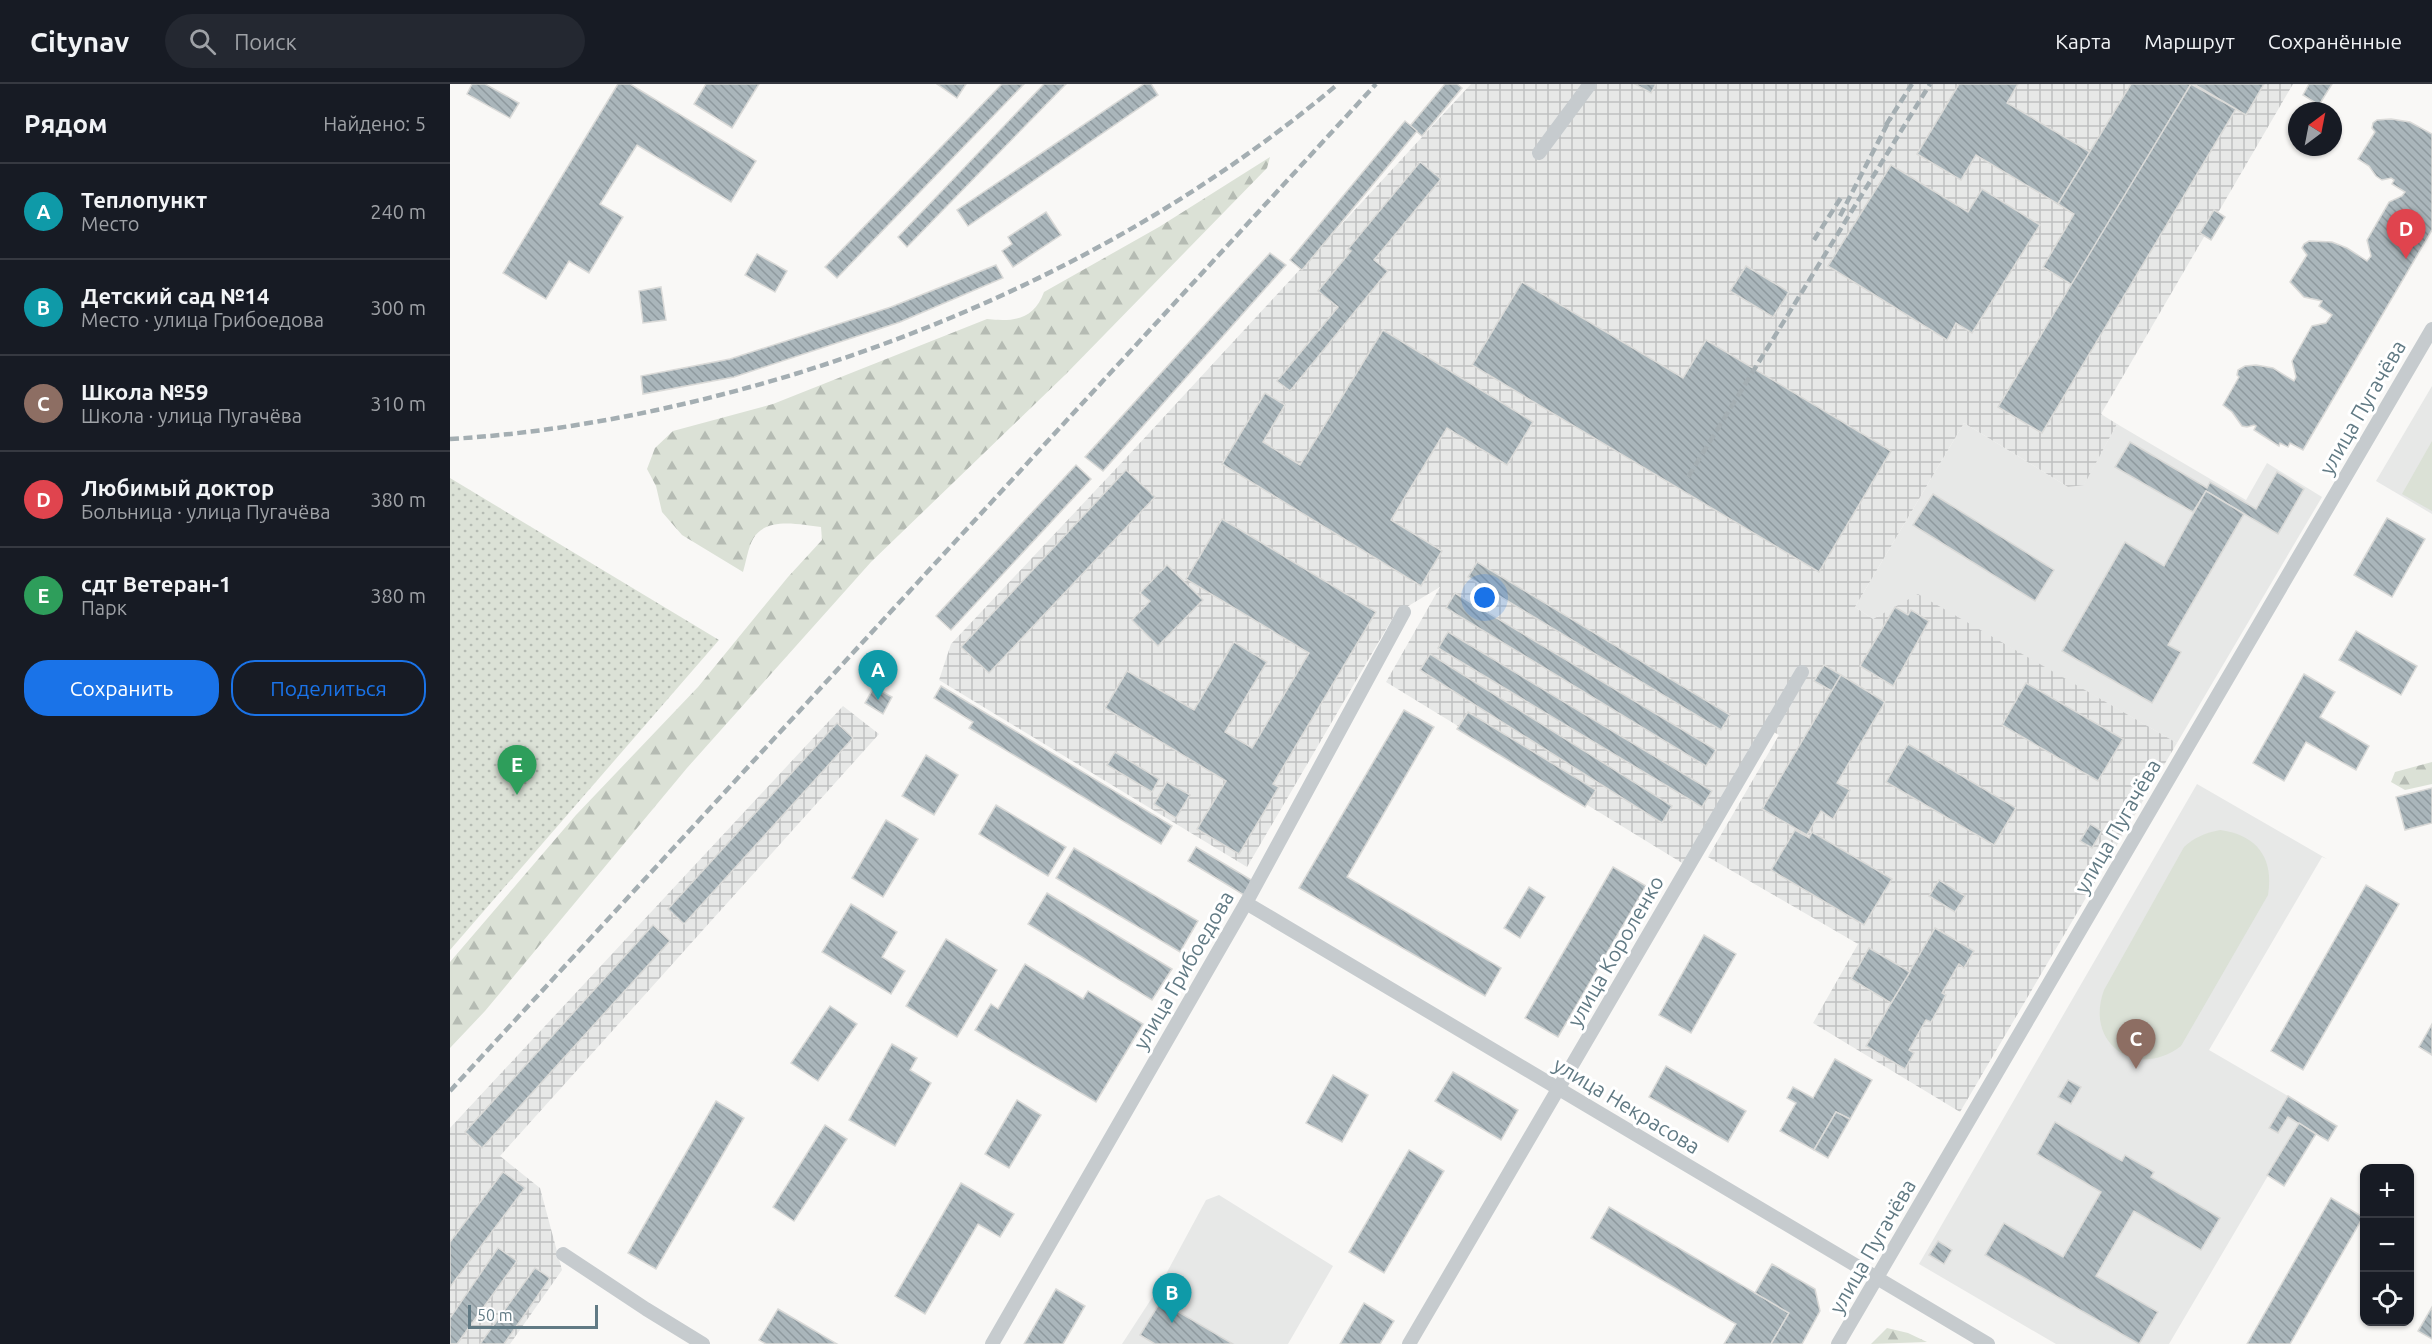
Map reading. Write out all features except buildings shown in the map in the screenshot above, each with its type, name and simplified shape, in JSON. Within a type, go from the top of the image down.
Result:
[{"type":"street","points":[[1539,153],[1590,84]]},
{"type":"street","name":"улица Пугачёва","points":[[1838,1344],[2432,329]]},
{"type":"street","name":"улица Грибоедова","points":[[992,1344],[1245,903],[1404,612]]},
{"type":"street","name":"улица Короленко","points":[[1409,1344],[1802,672]]},
{"type":"street","name":"улица Некрасова","points":[[1245,903],[1988,1344]]},
{"type":"street","points":[[563,1254],[645,1309],[704,1344]]},
{"type":"shaded area","points":[[1471,84],[2293,84],[2101,414],[2117,424],[2084,485],[2068,487],[1964,423],[1855,607],[1873,619],[1918,594],[2177,743],[1960,1112],[1813,1023],[1858,944],[1708,857],[1779,735],[1766,728],[1687,866],[1386,682],[1440,587],[1395,614],[1247,867],[939,680],[951,644]]},
{"type":"shaded area","points":[[2432,386],[2432,514],[2376,481]]},
{"type":"shaded area","points":[[1964,423],[2068,487],[2084,484],[2117,424],[2246,500],[2267,463],[2322,497],[2177,743],[1918,595],[1873,619],[1855,607]]},
{"type":"shaded area","points":[[843,706],[879,734],[500,1156],[540,1188],[562,1270],[510,1344],[450,1344],[450,1128]]},
{"type":"shaded area","points":[[2197,784],[2327,859],[2322,857],[2209,1050],[2288,1096],[2269,1128],[2278,1133],[2288,1117],[2299,1123],[2169,1344],[2056,1344],[1919,1264]]},
{"type":"shaded area","points":[[1219,1195],[1333,1266],[1288,1344],[1122,1344],[1159,1287],[1206,1200]]},
{"type":"green space","points":[[1270,157],[1267,168],[1065,375],[871,562],[687,768],[485,1011],[450,1048],[450,962],[576,815],[698,687],[788,577],[822,540],[821,527],[784,524],[766,527],[753,539],[743,572],[682,535],[662,512],[656,486],[647,469],[655,448],[673,431],[773,404],[987,319],[1005,320],[1022,317],[1035,308],[1044,292],[1159,227]]},
{"type":"green space","points":[[2432,441],[2432,511],[2402,494]]},
{"type":"green space","points":[[450,478],[719,640],[450,950]]},
{"type":"green space","points":[[2432,762],[2432,784],[2405,790],[2391,782],[2395,772]]},
{"type":"green space","points":[[2220,830],[2244,837],[2260,850],[2268,870],[2268,895],[2181,1046],[2164,1056],[2148,1059],[2132,1057],[2118,1051],[2108,1040],[2101,1026],[2100,1009],[2104,990],[2184,847],[2200,836]]},
{"type":"green space","points":[[1887,1328],[1908,1333],[1927,1342],[1871,1344]]},
{"type":"railway","points":[[450,439],[538,431],[624,417],[710,398],[795,374],[942,322],[1012,291],[1148,219],[1213,178],[1277,133],[1338,84]]},
{"type":"railway","points":[[450,1091],[1376,84]]},
{"type":"railway","points":[[1886,125],[1912,84]]},
{"type":"railway","points":[[1688,477],[1930,84]]},
{"type":"railway","points":[[1840,216],[1891,117]]},
{"type":"railway","points":[[1814,240],[1842,196]]},
{"type":"place","name":"Любимый доктор","points":[[2406,259]]},
{"type":"place","name":"Теплопункт","points":[[878,700]]},
{"type":"place","name":"сдт Ветеран-1","points":[[517,795]]},
{"type":"place","name":"Школа №59","points":[[2136,1069]]},
{"type":"place","name":"Детский сад №14","points":[[1172,1323]]}]
